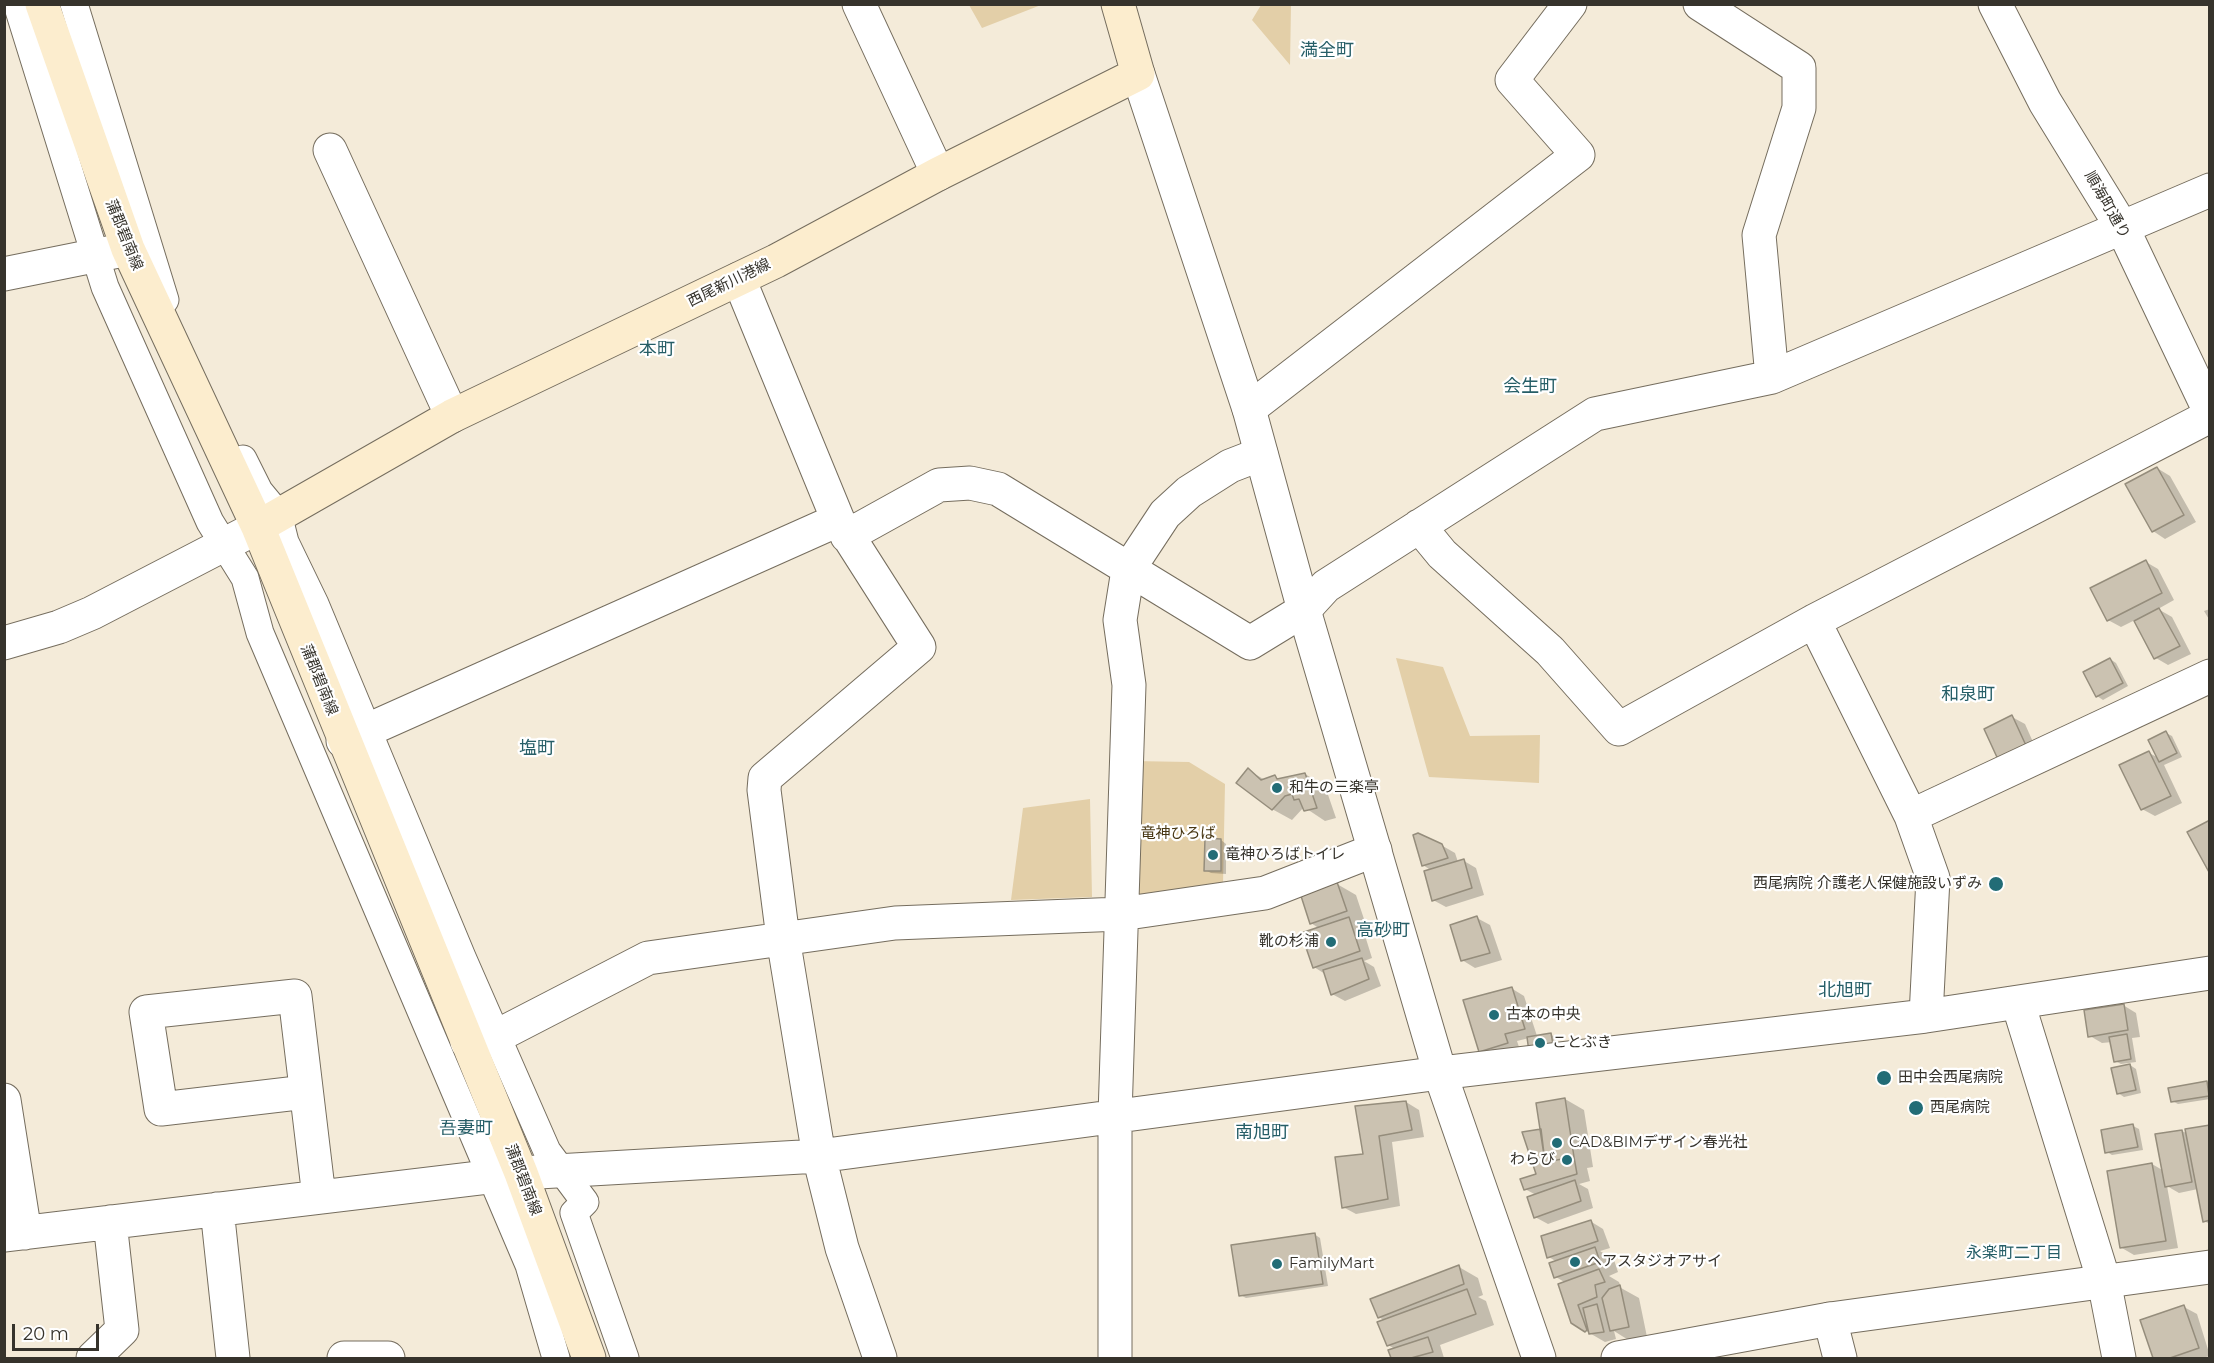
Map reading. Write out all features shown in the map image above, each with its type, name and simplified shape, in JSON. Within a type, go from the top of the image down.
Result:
[{"type":"main road","name":"蒲郡碧南線","points":[[42,4],[128,249],[268,520],[355,736],[482,1039],[505,1175],[589,1359]]},
{"type":"main road","points":[[1118,4],[1138,74]]},
{"type":"main road","name":"西尾新川港線","points":[[268,520],[452,416],[739,279],[938,174],[1138,74]]},
{"type":"street","points":[[17,4],[105,287],[222,546],[245,578],[260,633],[505,1175],[556,1359]]},
{"type":"street","points":[[4,643],[58,627],[92,613],[268,520],[259,491],[164,298],[74,4]]},
{"type":"street","points":[[859,4],[938,174]]},
{"type":"street","points":[[1249,410],[1578,155],[1512,80],[1570,4]]},
{"type":"street","points":[[1700,4],[1799,68],[1799,108],[1759,235],[1772,377]]},
{"type":"street","name":"順海町通り","points":[[1995,4],[2045,102],[2123,229],[2210,411]]},
{"type":"street","points":[[1138,74],[1249,410],[1304,610],[1440,1073],[1539,1359]]},
{"type":"street","points":[[330,150],[452,416]]},
{"type":"street","points":[[355,736],[939,485],[970,483],[998,489],[1250,643],[1304,610],[1326,586],[1371,560],[1419,526],[1595,414],[1772,377],[2210,190]]},
{"type":"street","points":[[4,274],[128,249]]},
{"type":"street","points":[[739,279],[842,528],[919,647],[765,778],[764,790],[783,938],[819,1156],[842,1248],[880,1359]]},
{"type":"street","points":[[1419,526],[1442,554],[1550,651],[1620,729],[1814,621],[2210,416]]},
{"type":"street","points":[[1115,1359],[1115,1115],[1129,685],[1120,620],[1128,570],[1166,514],[1189,492],[1230,466],[1261,454]]},
{"type":"street","points":[[1814,621],[1911,816],[1933,878],[1926,1017]]},
{"type":"street","points":[[1911,816],[2210,676]]},
{"type":"street","points":[[625,1359],[574,1213],[585,1202],[547,1151],[482,1039],[648,958],[895,923],[1120,914],[1265,893],[1375,850]]},
{"type":"street","points":[[4,1100],[15,1234],[505,1175],[819,1156],[1440,1073],[1926,1017],[2210,973]]},
{"type":"street","points":[[306,1092],[161,1109],[146,1012],[295,996],[319,1197]]},
{"type":"street","points":[[2018,1003],[2104,1281],[2119,1359]]},
{"type":"street","points":[[217,1209],[233,1359]]},
{"type":"street","points":[[93,1359],[122,1330],[110,1222]]},
{"type":"street","points":[[1618,1359],[1830,1319],[2210,1267]]},
{"type":"street","points":[[1830,1319],[1840,1359]]},
{"type":"street","points":[[344,1359],[388,1359]]},
{"type":"green space","points":[[969,5],[1041,5],[982,28]]},
{"type":"green space","points":[[1261,5],[1291,5],[1290,65],[1252,20]]},
{"type":"green space","points":[[1396,658],[1443,667],[1470,736],[1540,735],[1539,783],[1429,777]]},
{"type":"green space","name":"竜神ひろば","points":[[1133,761],[1189,762],[1225,784],[1223,885],[1131,902]]},
{"type":"green space","points":[[1090,799],[1092,897],[1011,900],[1023,808]]},
{"type":"building","points":[[2157,467],[2184,515],[2152,532],[2125,484]]},
{"type":"building","points":[[2146,560],[2162,593],[2107,621],[2090,588]]},
{"type":"building","points":[[2159,608],[2180,646],[2154,659],[2134,621]]},
{"type":"building","points":[[2110,658],[2123,683],[2096,697],[2083,672]]},
{"type":"building","points":[[2012,715],[2029,752],[2001,766],[1984,729]]},
{"type":"building","points":[[2166,731],[2177,753],[2159,762],[2148,740]]},
{"type":"building","points":[[2149,751],[2171,796],[2141,810],[2119,765]]},
{"type":"building","name":"和牛の三楽亭","points":[[1248,768],[1261,780],[1275,775],[1277,779],[1305,773],[1317,808],[1304,811],[1299,799],[1294,800],[1292,794],[1285,796],[1272,810],[1236,783]]},
{"type":"building","points":[[2210,820],[2210,874],[2187,832]]},
{"type":"building","points":[[1418,833],[1442,844],[1448,858],[1422,866],[1413,835]]},
{"type":"building","name":"竜神ひろばトイレ","points":[[1205,838],[1221,839],[1221,871],[1204,871]]},
{"type":"building","points":[[1464,859],[1472,888],[1432,901],[1424,871]]},
{"type":"building","points":[[1337,882],[1347,911],[1310,924],[1301,896]]},
{"type":"building","points":[[1477,916],[1490,953],[1461,961],[1450,925]]},
{"type":"building","name":"靴の杉浦","points":[[1349,917],[1360,951],[1313,968],[1301,933]]},
{"type":"building","points":[[1362,958],[1369,979],[1331,995],[1323,970]]},
{"type":"building","name":"古本の中央","points":[[1512,987],[1525,1029],[1505,1034],[1508,1043],[1479,1052],[1463,1000]]},
{"type":"building","points":[[2124,1004],[2128,1030],[2088,1037],[2084,1010]]},
{"type":"building","name":"ことぶき","points":[[1551,1033],[1554,1050],[1529,1052],[1527,1037]]},
{"type":"building","points":[[2127,1034],[2131,1059],[2114,1062],[2109,1037]]},
{"type":"building","points":[[2130,1064],[2136,1090],[2117,1094],[2111,1068]]},
{"type":"building","points":[[2207,1081],[2209,1096],[2171,1102],[2168,1088]]},
{"type":"building","name":"CAD&BIMデザイン春光社","points":[[1565,1098],[1574,1157],[1545,1162],[1536,1103]]},
{"type":"building","points":[[1406,1101],[1412,1130],[1379,1136],[1388,1199],[1342,1208],[1335,1157],[1363,1154],[1355,1106]]},
{"type":"building","points":[[2133,1124],[2138,1147],[2105,1153],[2101,1130]]},
{"type":"building","points":[[2210,1125],[2210,1220],[2203,1222],[2185,1129]]},
{"type":"building","name":"わらび","points":[[1541,1129],[1545,1162],[1574,1157],[1577,1174],[1524,1190],[1520,1179],[1536,1174],[1522,1132]]},
{"type":"building","points":[[2182,1130],[2192,1182],[2165,1187],[2155,1134]]},
{"type":"building","points":[[2152,1163],[2166,1241],[2120,1248],[2107,1171]]},
{"type":"building","points":[[1575,1180],[1581,1201],[1534,1218],[1527,1197]]},
{"type":"building","points":[[1591,1220],[1598,1241],[1547,1258],[1541,1236]]},
{"type":"building","name":"FamilyMart","points":[[1315,1233],[1323,1284],[1239,1296],[1231,1245]]},
{"type":"building","name":"ヘアスタジオアサイ","points":[[1595,1247],[1600,1262],[1554,1278],[1549,1263]]},
{"type":"building","points":[[1459,1265],[1464,1284],[1378,1318],[1370,1299]]},
{"type":"building","points":[[1599,1269],[1605,1282],[1595,1285],[1597,1297],[1578,1305],[1587,1330],[1585,1332],[1571,1323],[1558,1284]]},
{"type":"building","points":[[1620,1285],[1629,1327],[1610,1331],[1602,1298],[1609,1289]]},
{"type":"building","points":[[1467,1289],[1476,1314],[1387,1346],[1377,1322]]},
{"type":"building","points":[[1597,1304],[1604,1332],[1589,1334],[1583,1308]]},
{"type":"building","points":[[2184,1305],[2199,1348],[2170,1358],[2153,1358],[2140,1320]]},
{"type":"building","points":[[1428,1337],[1433,1352],[1411,1358],[1391,1358],[1388,1350]]},
{"type":"place","name":"和牛の三楽亭","points":[[1277,788]]},
{"type":"place","name":"竜神ひろばトイレ","points":[[1213,855]]},
{"type":"place","name":"西尾病院 介護老人保健施設いずみ","points":[[1996,884]]},
{"type":"place","name":"靴の杉浦","points":[[1331,942]]},
{"type":"place","name":"古本の中央","points":[[1494,1015]]},
{"type":"place","name":"ことぶき","points":[[1540,1043]]},
{"type":"place","name":"田中会西尾病院","points":[[1884,1078]]},
{"type":"place","name":"西尾病院","points":[[1916,1108]]},
{"type":"place","name":"CAD&BIMデザイン春光社","points":[[1557,1143]]},
{"type":"place","name":"わらび","points":[[1567,1160]]},
{"type":"place","name":"ヘアスタジオアサイ","points":[[1575,1262]]},
{"type":"place","name":"FamilyMart","points":[[1277,1264]]},
{"type":"district","name":"満全町","points":[[1327,51]]},
{"type":"district","name":"本町","points":[[657,350]]},
{"type":"district","name":"会生町","points":[[1530,387]]},
{"type":"district","name":"和泉町","points":[[1968,695]]},
{"type":"district","name":"塩町","points":[[537,749]]},
{"type":"district","name":"高砂町","points":[[1383,931]]},
{"type":"district","name":"北旭町","points":[[1845,991]]},
{"type":"district","name":"吾妻町","points":[[466,1129]]},
{"type":"district","name":"南旭町","points":[[1262,1133]]},
{"type":"district","name":"永楽町二丁目","points":[[2014,1253]]}]
